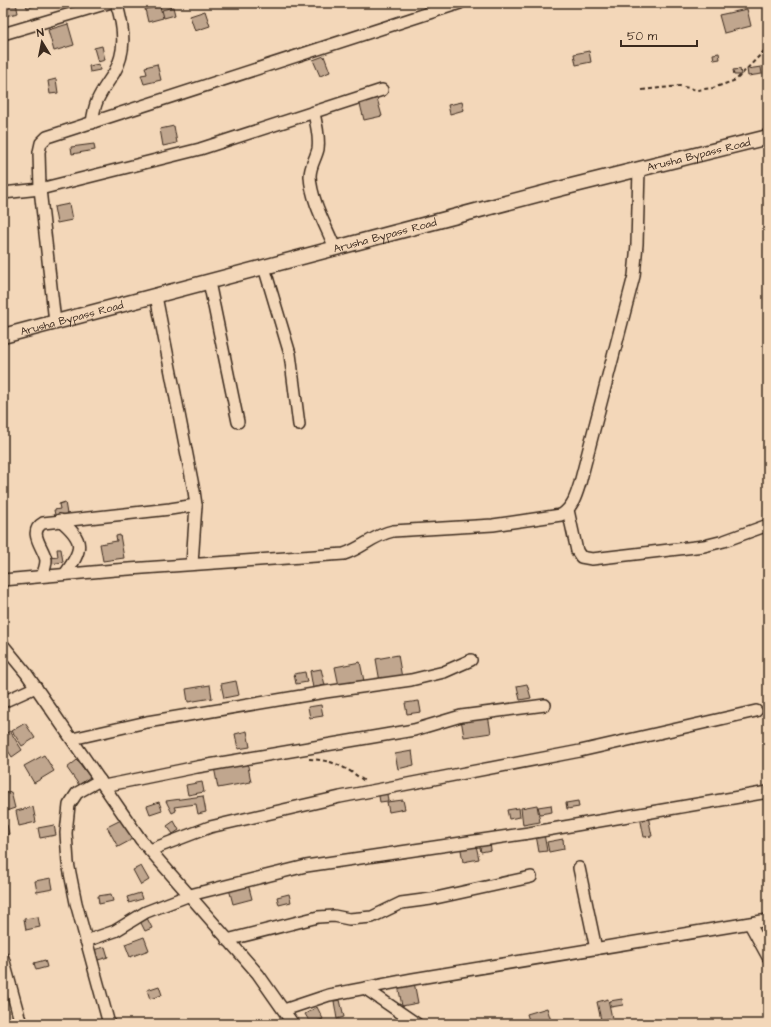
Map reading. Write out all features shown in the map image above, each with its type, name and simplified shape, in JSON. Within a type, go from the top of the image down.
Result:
[{"type":"main road","name":"Arusha Bypass Road","points":[[3,336],[335,248],[768,137]]},
{"type":"street","points":[[3,34],[108,3]]},
{"type":"street","points":[[92,123],[96,99],[114,72],[121,56],[124,36],[122,19],[116,3]]},
{"type":"street","points":[[55,322],[40,190],[38,152],[41,143],[47,137],[460,3]]},
{"type":"street","points":[[3,193],[40,190],[200,149],[382,90]]},
{"type":"street","points":[[314,113],[318,137],[318,149],[312,163],[310,175],[317,204],[335,248]]},
{"type":"street","points":[[3,580],[192,564],[344,554],[357,550],[380,534],[393,531],[506,524],[561,515],[568,510],[574,502],[593,437],[611,359],[634,276],[637,244],[639,169]]},
{"type":"street","points":[[264,267],[290,354],[299,425]]},
{"type":"street","points":[[209,282],[238,422]]},
{"type":"street","points":[[156,296],[196,505],[192,564]]},
{"type":"street","points":[[42,576],[46,561],[37,539],[36,528],[43,523],[156,511],[196,505]]},
{"type":"street","points":[[568,510],[577,551],[581,557],[592,559],[704,546],[731,539],[768,525]]},
{"type":"street","points":[[60,520],[75,534],[80,546],[79,554],[65,574]]},
{"type":"street","points":[[3,645],[36,687],[141,840],[258,974],[293,1024]]},
{"type":"street","points":[[72,739],[147,722],[411,680],[444,672],[472,660]]},
{"type":"street","points":[[3,702],[36,687]]},
{"type":"street","points":[[109,1024],[86,941],[68,863],[66,833],[69,805],[77,793],[102,783],[414,730],[461,716],[545,705]]},
{"type":"street","points":[[150,850],[210,827],[377,789],[580,751],[756,711]]},
{"type":"street","points":[[86,941],[115,931],[146,912],[190,895],[306,866],[529,834],[768,792]]},
{"type":"street","points":[[579,868],[596,949]]},
{"type":"street","points":[[227,940],[318,917],[334,916],[349,919],[372,917],[401,903],[431,899],[531,877]]},
{"type":"street","points":[[284,1010],[329,995],[413,979],[768,920]]},
{"type":"street","points":[[750,924],[768,957]]},
{"type":"street","points":[[3,958],[22,1024]]},
{"type":"street","points":[[366,989],[417,1024]]},
{"type":"path","points":[[642,90],[680,86],[697,90],[713,88],[736,80],[768,47]]},
{"type":"path","points":[[304,759],[339,764],[352,771],[377,789]]},
{"type":"building","points":[[3,3],[16,3],[18,13],[5,16]]},
{"type":"building","points":[[26,3],[34,3],[35,6],[27,8]]},
{"type":"building","points":[[160,6],[163,18],[148,22],[145,9]]},
{"type":"building","points":[[173,7],[175,15],[164,18],[162,10]]},
{"type":"building","points":[[747,9],[751,26],[724,33],[719,15]]},
{"type":"building","points":[[205,11],[210,26],[195,31],[190,16]]},
{"type":"building","points":[[68,24],[74,45],[54,51],[48,30]]},
{"type":"building","points":[[102,46],[105,60],[98,62],[94,48]]},
{"type":"building","points":[[589,51],[591,62],[576,65],[574,54]]},
{"type":"building","points":[[719,53],[720,59],[714,60],[713,54]]},
{"type":"building","points":[[324,56],[330,72],[320,76],[313,60]]},
{"type":"building","points":[[99,64],[100,70],[90,72],[89,66]]},
{"type":"building","points":[[157,64],[161,80],[144,84],[141,75],[147,74],[145,67]]},
{"type":"building","points":[[761,67],[762,74],[748,76],[747,69]]},
{"type":"building","points":[[740,69],[741,75],[734,75],[733,70]]},
{"type":"building","points":[[56,79],[58,93],[50,94],[48,81]]},
{"type":"building","points":[[376,95],[382,116],[364,120],[359,100]]},
{"type":"building","points":[[462,102],[464,110],[450,114],[448,105]]},
{"type":"building","points":[[174,126],[177,143],[163,146],[160,129]]},
{"type":"building","points":[[94,144],[95,150],[72,154],[71,147]]},
{"type":"building","points":[[69,204],[72,220],[57,223],[54,207]]},
{"type":"building","points":[[65,502],[67,514],[55,515],[54,510],[60,509],[59,504]]},
{"type":"building","points":[[120,535],[124,558],[103,561],[100,544],[117,541],[116,536]]},
{"type":"building","points":[[57,549],[61,549],[63,562],[51,564],[50,558],[58,557]]},
{"type":"building","points":[[398,655],[402,678],[380,682],[376,659]]},
{"type":"building","points":[[360,662],[364,681],[339,686],[335,667]]},
{"type":"building","points":[[321,669],[325,685],[313,688],[310,671]]},
{"type":"building","points":[[305,672],[307,682],[296,684],[294,674]]},
{"type":"building","points":[[236,681],[239,695],[224,698],[221,684]]},
{"type":"building","points":[[527,684],[531,698],[520,700],[517,686]]},
{"type":"building","points":[[210,685],[212,698],[188,702],[186,689]]},
{"type":"building","points":[[419,701],[421,712],[407,714],[405,703]]},
{"type":"building","points":[[321,705],[323,716],[310,718],[308,707]]},
{"type":"building","points":[[488,715],[491,733],[464,737],[461,719]]},
{"type":"building","points":[[25,723],[35,738],[22,746],[12,731]]},
{"type":"building","points":[[10,731],[22,750],[12,757],[3,743],[3,735]]},
{"type":"building","points":[[247,731],[250,747],[238,749],[235,734]]},
{"type":"building","points":[[412,751],[414,765],[398,769],[395,754]]},
{"type":"building","points":[[44,755],[54,771],[34,783],[24,766]]},
{"type":"building","points":[[77,760],[90,777],[79,785],[67,768]]},
{"type":"building","points":[[247,761],[251,782],[218,788],[214,767]]},
{"type":"building","points":[[202,782],[204,792],[188,795],[186,785]]},
{"type":"building","points":[[386,788],[388,801],[380,802],[378,790]]},
{"type":"building","points":[[11,792],[15,808],[3,812],[3,794]]},
{"type":"building","points":[[203,796],[206,812],[198,814],[196,804],[174,807],[176,811],[172,813],[166,801]]},
{"type":"building","points":[[403,800],[405,809],[389,812],[387,802]]},
{"type":"building","points":[[578,801],[579,807],[567,809],[566,803]]},
{"type":"building","points":[[159,802],[162,810],[150,814],[147,806]]},
{"type":"building","points":[[537,805],[540,822],[523,825],[521,808]]},
{"type":"building","points":[[551,805],[552,812],[540,814],[538,807]]},
{"type":"building","points":[[33,807],[36,822],[19,826],[16,811]]},
{"type":"building","points":[[519,808],[520,817],[509,819],[507,810]]},
{"type":"building","points":[[648,816],[652,836],[644,837],[640,817]]},
{"type":"building","points":[[123,819],[133,839],[118,847],[107,827]]},
{"type":"building","points":[[174,821],[179,830],[173,834],[167,826]]},
{"type":"building","points":[[7,825],[9,834],[3,835],[3,826]]},
{"type":"building","points":[[54,825],[56,835],[40,838],[38,828]]},
{"type":"building","points":[[544,834],[547,851],[539,852],[536,835]]},
{"type":"building","points":[[563,839],[564,849],[549,852],[547,842]]},
{"type":"building","points":[[475,841],[479,859],[463,862],[460,844]]},
{"type":"building","points":[[490,841],[491,850],[481,852],[479,843]]},
{"type":"building","points":[[141,866],[149,880],[141,885],[133,870]]},
{"type":"building","points":[[51,878],[53,889],[37,892],[35,881]]},
{"type":"building","points":[[247,880],[252,899],[233,904],[228,885]]},
{"type":"building","points":[[140,893],[142,899],[129,903],[127,897]]},
{"type":"building","points":[[111,894],[113,901],[99,904],[98,896]]},
{"type":"building","points":[[289,894],[291,902],[279,905],[277,897]]},
{"type":"building","points":[[144,912],[152,928],[145,931],[137,915]]},
{"type":"building","points":[[38,917],[40,927],[26,930],[24,919]]},
{"type":"building","points":[[144,937],[149,950],[130,957],[125,944]]},
{"type":"building","points":[[105,947],[108,957],[95,961],[93,950]]},
{"type":"building","points":[[45,960],[47,967],[36,970],[34,963]]},
{"type":"building","points":[[414,982],[418,1003],[402,1006],[398,985]]},
{"type":"building","points":[[159,986],[162,995],[150,999],[147,990]]},
{"type":"building","points":[[608,999],[612,1018],[601,1020],[597,1002]]},
{"type":"building","points":[[622,999],[623,1005],[611,1007],[610,1001]]},
{"type":"building","points":[[340,1000],[344,1017],[337,1019],[334,1001]]},
{"type":"building","points":[[317,1007],[323,1019],[311,1024],[305,1014]]},
{"type":"building","points":[[547,1008],[552,1024],[530,1024],[527,1014]]}]
